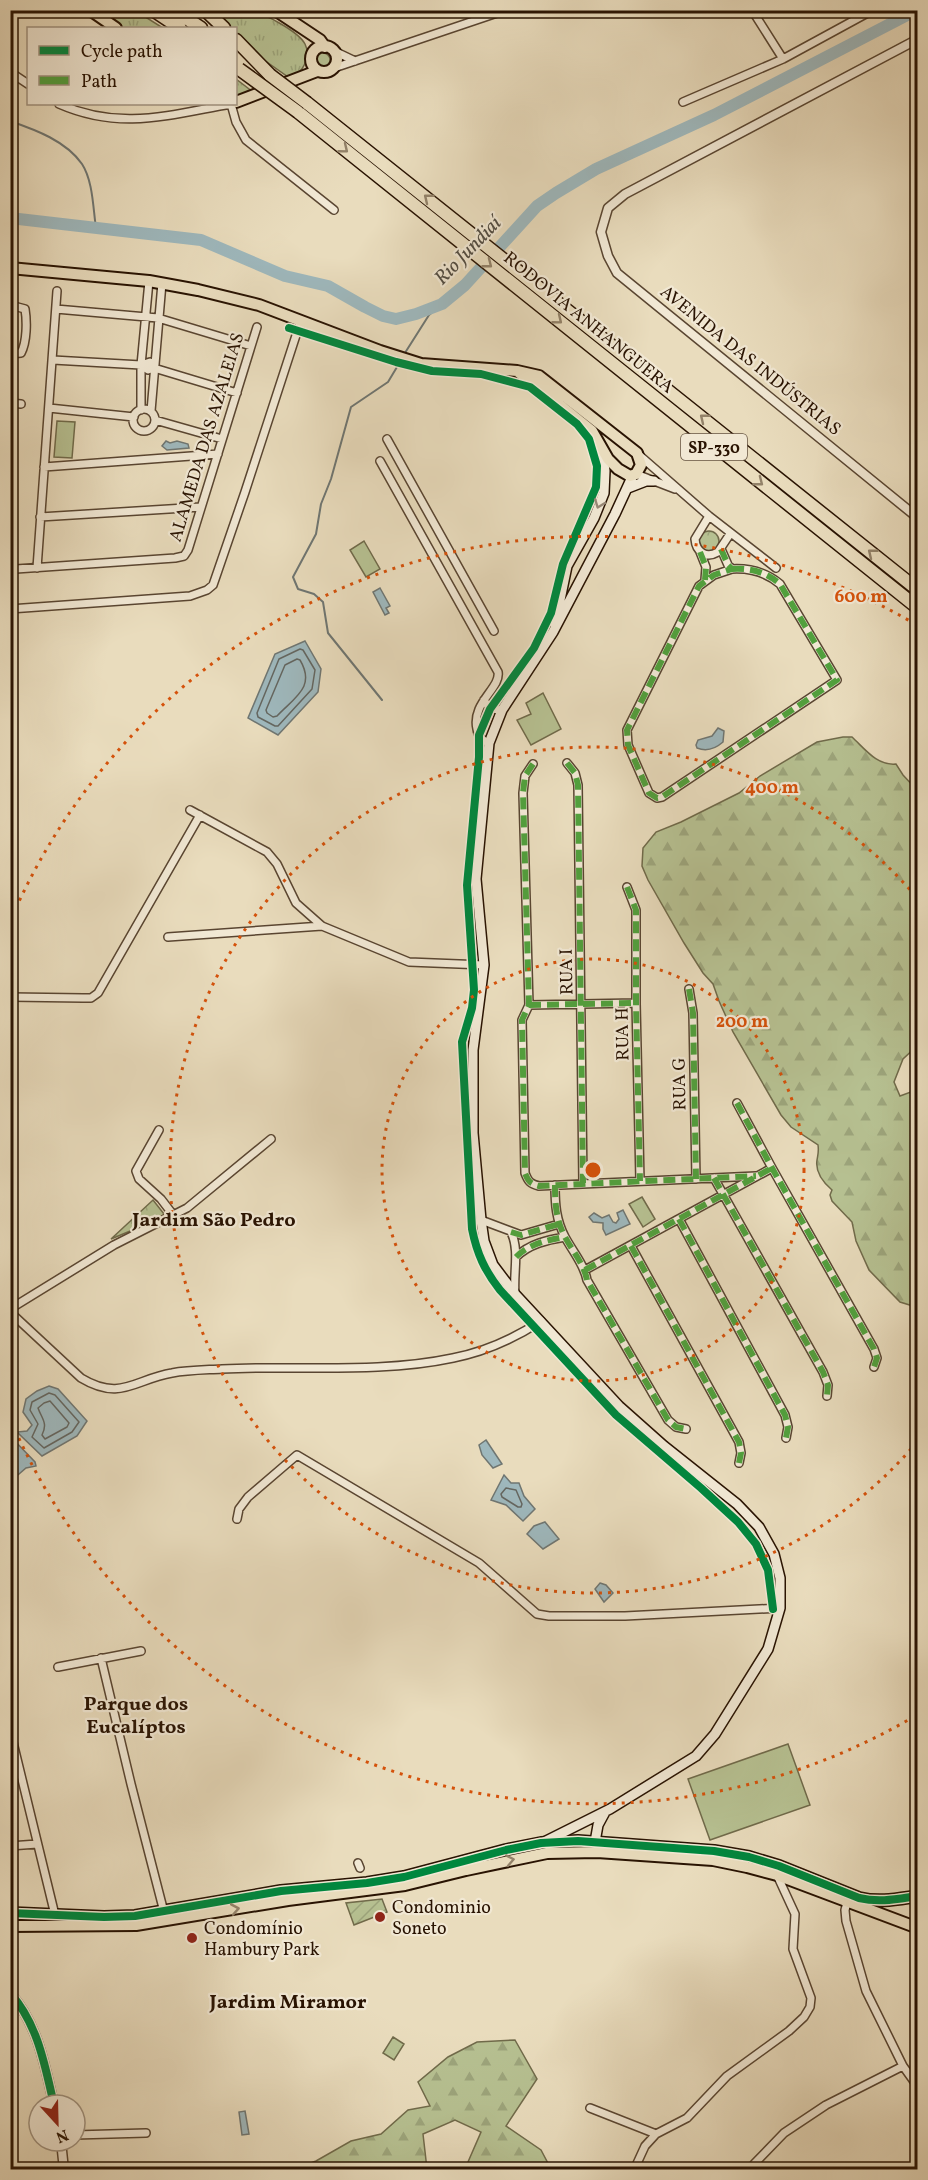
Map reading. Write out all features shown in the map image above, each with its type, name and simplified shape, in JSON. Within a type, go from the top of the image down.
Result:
[{"type":"highway","points":[[153,10],[178,27]]},
{"type":"highway","points":[[174,10],[200,27]]},
{"type":"highway","points":[[205,10],[223,27]]},
{"type":"highway","points":[[237,41],[270,75]]},
{"type":"highway","name":"RODOVIA ANHANGUERA","points":[[237,53],[270,75],[303,108],[462,244],[918,608]]},
{"type":"highway","name":"RODOVIA ANHANGUERA","points":[[237,68],[303,108],[473,234],[918,590]]},
{"type":"main road","points":[[90,10],[115,27]]},
{"type":"main road","points":[[274,10],[320,40],[337,59],[334,68],[327,72],[314,62],[299,27]]},
{"type":"main road","points":[[237,101],[298,78],[314,62],[316,49],[329,49]]},
{"type":"main road","points":[[10,268],[162,283],[259,305],[421,364],[517,370],[637,453],[641,465],[553,632],[502,710],[489,743],[476,879],[484,965],[472,1050],[473,1133],[481,1220],[484,1241],[493,1265],[515,1294],[620,1406],[664,1446],[737,1504],[759,1527],[774,1554],[780,1578],[780,1608],[768,1648],[720,1726],[696,1756],[544,1848],[405,1885],[288,1900],[136,1925],[10,1926]]},
{"type":"main road","points":[[574,410],[592,431],[608,459],[624,474],[634,475]]},
{"type":"main road","points":[[602,447],[608,441],[619,439]]},
{"type":"main road","points":[[553,632],[567,566],[594,518],[604,493],[605,471],[602,447]]},
{"type":"main road","points":[[628,488],[646,481],[654,481]]},
{"type":"main road","points":[[567,566],[572,577],[582,577]]},
{"type":"main road","points":[[595,1842],[597,1830],[605,1812]]},
{"type":"main road","points":[[584,1822],[597,1830]]},
{"type":"main road","points":[[10,1913],[104,1917],[164,1912],[270,1893],[404,1877],[506,1850],[595,1842],[714,1851],[749,1857],[779,1866],[918,1928]]},
{"type":"main road","points":[[544,1848],[713,1860],[777,1875],[848,1898],[890,1902],[918,1896]]},
{"type":"main road","points":[[887,1916],[886,1909],[890,1902]]},
{"type":"street","points":[[334,68],[506,10]]},
{"type":"street","points":[[752,10],[783,59]]},
{"type":"street","points":[[683,102],[783,59],[873,10]]},
{"type":"street","name":"AVENIDA DAS INDÚSTRIAS","points":[[918,39],[625,194],[608,208],[601,232],[608,256],[617,273],[918,518]]},
{"type":"street","points":[[329,49],[355,61]]},
{"type":"street","points":[[10,72],[27,83]]},
{"type":"street","points":[[62,105],[98,117],[138,120],[221,105]]},
{"type":"street","points":[[232,105],[236,122],[246,140],[333,210]]},
{"type":"street","points":[[134,417],[141,410],[141,365],[149,281]]},
{"type":"street","points":[[134,417],[135,427],[144,432],[151,429],[155,420],[151,411],[162,283]]},
{"type":"street","points":[[16,569],[37,568],[57,291]]},
{"type":"street","points":[[10,305],[25,309],[26,315],[24,347],[21,353],[10,354]]},
{"type":"street","points":[[56,309],[158,318],[251,346]]},
{"type":"street","points":[[10,609],[190,596],[207,590],[213,585],[246,492],[300,320]]},
{"type":"street","name":"ALAMEDA DAS AZALEIAS","points":[[37,568],[184,556],[188,550],[257,327]]},
{"type":"street","points":[[53,360],[141,365],[150,362],[154,368],[237,393]]},
{"type":"street","points":[[10,403],[21,404]]},
{"type":"street","points":[[48,408],[134,417]]},
{"type":"street","points":[[141,410],[151,411]]},
{"type":"street","points":[[155,420],[222,440]]},
{"type":"street","points":[[387,439],[493,629],[478,635]]},
{"type":"street","points":[[637,453],[730,534],[776,568]]},
{"type":"street","points":[[44,467],[218,454]]},
{"type":"street","points":[[380,461],[499,674],[478,710],[476,721],[477,732],[483,740],[489,743]]},
{"type":"street","points":[[385,470],[400,462]]},
{"type":"street","points":[[634,475],[681,491]]},
{"type":"street","points":[[40,518],[201,507]]},
{"type":"street","points":[[705,580],[706,567],[695,539],[709,516]]},
{"type":"street","points":[[700,552],[714,555],[722,549],[730,534]]},
{"type":"street","points":[[722,549],[732,569]]},
{"type":"street","points":[[732,569],[758,570],[780,584],[837,680],[668,794],[657,798],[649,793],[626,738],[627,730],[699,586],[705,580],[732,569]]},
{"type":"street","points":[[484,700],[490,710],[502,710]]},
{"type":"street","name":"RUA I","points":[[567,763],[575,773],[578,785],[583,1183]]},
{"type":"street","points":[[533,764],[525,776],[523,794],[529,1005],[522,1020],[525,1173],[528,1181],[532,1185],[555,1185],[756,1176]]},
{"type":"street","points":[[190,810],[267,852],[277,864],[296,903],[322,926],[409,962],[484,965]]},
{"type":"street","points":[[10,997],[91,998],[98,993],[200,815]]},
{"type":"street","name":"RUA H","points":[[627,887],[636,910],[640,1181]]},
{"type":"street","points":[[168,937],[322,926]]},
{"type":"street","name":"RUA G","points":[[689,989],[693,1013],[696,1179]]},
{"type":"street","points":[[529,1005],[636,1003]]},
{"type":"street","points":[[737,1102],[874,1350],[877,1358],[874,1367]]},
{"type":"street","points":[[159,1130],[136,1171],[139,1179],[161,1199],[174,1216]]},
{"type":"street","points":[[271,1139],[187,1208],[114,1245],[10,1310],[81,1378],[92,1385],[108,1389],[122,1389],[172,1373],[248,1368],[424,1364],[482,1350],[541,1321]]},
{"type":"street","points":[[585,1270],[772,1168]]},
{"type":"street","points":[[714,1178],[824,1372],[828,1385],[827,1396]]},
{"type":"street","points":[[555,1185],[555,1207],[559,1224],[585,1270],[587,1280],[668,1420],[676,1427],[686,1429]]},
{"type":"street","points":[[679,1219],[785,1415],[788,1427],[786,1438]]},
{"type":"street","points":[[481,1220],[521,1235],[559,1224]]},
{"type":"street","points":[[510,1232],[517,1249],[513,1278],[515,1294]]},
{"type":"street","points":[[516,1257],[524,1249],[565,1237]]},
{"type":"street","points":[[631,1245],[739,1442],[740,1463]]},
{"type":"street","points":[[237,1519],[239,1509],[248,1497],[297,1455],[479,1563],[537,1614],[625,1616],[780,1608]]},
{"type":"street","points":[[57,1667],[141,1651]]},
{"type":"street","points":[[101,1658],[164,1912]]},
{"type":"street","points":[[10,1730],[55,1916]]},
{"type":"street","points":[[10,1846],[37,1844]]},
{"type":"street","points":[[634,2169],[645,2146],[656,2134],[687,2118],[727,2076],[789,2031],[804,2017],[810,2007],[811,1998],[794,1948],[795,1914],[777,1875]]},
{"type":"street","points":[[848,1898],[846,1921],[866,1991],[903,2066],[918,2087]]},
{"type":"street","points":[[10,1993],[20,2003],[32,2025],[51,2093]]},
{"type":"street","points":[[754,2164],[784,2133],[826,2105],[903,2066]]},
{"type":"street","points":[[590,2108],[656,2134]]},
{"type":"street","points":[[87,2135],[146,2133]]},
{"type":"street","points":[[62,2153],[64,2169]]},
{"type":"green space","points":[[240,10],[255,12],[271,18],[288,28],[305,44],[307,59],[305,64],[291,79],[264,60],[237,35],[237,27],[229,27],[212,11]]},
{"type":"green space","points":[[96,11],[136,11],[161,27],[121,27]]},
{"type":"green space","points":[[320,53],[326,53],[330,60],[326,67],[320,67],[316,63],[316,57]]},
{"type":"green space","points":[[237,80],[253,92],[237,98]]},
{"type":"green space","points":[[57,421],[75,422],[72,458],[54,457]]},
{"type":"green space","points":[[709,531],[716,534],[719,541],[716,548],[709,551],[702,548],[699,541],[702,534]]},
{"type":"green space","points":[[364,541],[380,569],[366,577],[350,550]]},
{"type":"green space","points":[[543,693],[561,729],[531,745],[517,720],[531,714],[526,703]]},
{"type":"green space","points":[[852,737],[877,760],[896,764],[917,790],[917,1046],[903,1059],[894,1082],[900,1096],[911,1092],[917,1077],[916,1307],[900,1302],[869,1270],[856,1241],[852,1222],[832,1201],[830,1195],[832,1190],[819,1173],[818,1145],[791,1127],[781,1115],[733,1032],[713,984],[703,973],[684,943],[642,866],[643,848],[656,832],[739,793],[760,776],[817,742]]},
{"type":"green space","points":[[642,1197],[655,1219],[643,1227],[629,1204]]},
{"type":"green space","points":[[153,1200],[164,1214],[159,1219],[111,1239]]},
{"type":"green space","points":[[788,1744],[810,1805],[710,1840],[688,1779]]},
{"type":"green space","points":[[382,1899],[387,1912],[354,1925],[346,1903]]},
{"type":"green space","points":[[393,2037],[404,2044],[394,2060],[383,2053]]},
{"type":"green space","points":[[515,2040],[537,2079],[506,2126],[541,2150],[551,2169],[478,2169],[468,2162],[481,2132],[455,2120],[423,2134],[427,2169],[295,2169],[316,2161],[351,2141],[381,2134],[408,2110],[430,2106],[418,2082],[448,2057],[477,2042]]},
{"type":"water","points":[[166,441],[188,444],[189,448],[167,450],[162,446]]},
{"type":"water","points":[[380,588],[390,606],[386,608],[389,613],[385,615],[373,592]]},
{"type":"water","points":[[305,641],[321,669],[318,692],[278,735],[248,718],[275,654]]},
{"type":"water","points":[[718,728],[724,731],[723,742],[711,749],[697,748],[698,740],[712,736]]},
{"type":"water","points":[[623,1210],[630,1224],[606,1235],[603,1223],[593,1222],[589,1217],[594,1213],[602,1218],[609,1215],[616,1223],[619,1219],[617,1213]]},
{"type":"water","points":[[49,1386],[58,1389],[87,1421],[77,1436],[42,1456],[17,1432],[27,1431],[32,1425],[23,1412],[26,1399]]},
{"type":"water","points":[[10,1436],[35,1462],[36,1466],[26,1468],[11,1481]]},
{"type":"water","points":[[486,1440],[502,1464],[493,1468],[482,1455],[479,1445]]},
{"type":"water","points":[[504,1475],[511,1483],[519,1483],[524,1496],[535,1509],[523,1521],[506,1505],[491,1500]]},
{"type":"water","points":[[545,1522],[559,1539],[543,1549],[527,1534],[534,1526]]},
{"type":"water","points":[[600,1583],[606,1585],[613,1593],[604,1602],[595,1589]]},
{"type":"water","points":[[245,2111],[249,2134],[242,2135],[239,2112]]},
{"type":"waterway","name":"Rio Jundiaí","points":[[10,218],[201,240],[285,276],[328,286],[383,316],[396,319],[442,304],[465,285],[537,206],[596,169],[714,115],[917,10]]},
{"type":"waterway","points":[[10,121],[40,132],[59,143],[82,164],[90,186],[96,228]]},
{"type":"waterway","points":[[403,356],[429,315],[442,304]]},
{"type":"waterway","points":[[382,700],[328,633],[323,602],[314,594],[298,589],[293,577],[316,534],[321,504],[331,479],[351,407],[388,382],[397,367]]},
{"type":"marked path","points":[[721,549],[732,569]]},
{"type":"marked path","points":[[700,552],[706,567],[705,580]]},
{"type":"marked path","points":[[732,569],[758,572],[780,584],[837,680],[662,797],[657,798],[649,793],[628,745],[627,730],[699,586],[714,575],[732,569]]},
{"type":"marked path","points":[[567,763],[575,773],[578,785],[583,1183]]},
{"type":"marked path","points":[[533,764],[525,776],[523,793],[529,1005],[522,1020],[525,1173],[527,1178],[531,1183],[539,1186],[756,1176]]},
{"type":"marked path","points":[[627,887],[636,910],[640,1181]]},
{"type":"marked path","points":[[689,989],[693,1013],[696,1179]]},
{"type":"marked path","points":[[529,1005],[636,1003]]},
{"type":"marked path","points":[[737,1103],[874,1349],[877,1358],[874,1367]]},
{"type":"marked path","points":[[585,1270],[772,1168]]},
{"type":"marked path","points":[[714,1178],[823,1372],[828,1385],[827,1396]]},
{"type":"marked path","points":[[555,1185],[560,1224],[581,1263],[587,1280],[668,1420],[676,1427],[686,1429]]},
{"type":"marked path","points":[[679,1219],[785,1415],[788,1427],[786,1438]]},
{"type":"marked path","points":[[511,1232],[521,1235],[559,1224]]},
{"type":"marked path","points":[[516,1257],[532,1246],[565,1237]]},
{"type":"marked path","points":[[631,1246],[739,1442],[741,1453],[739,1463]]},
{"type":"cycle path","points":[[289,328],[432,371],[481,374],[530,387],[577,424],[589,439],[597,466],[596,487],[563,564],[551,613],[534,648],[490,709],[479,735],[467,885],[474,990],[472,1008],[462,1042],[472,1229],[482,1262],[500,1290],[616,1415],[738,1522],[756,1544],[768,1570],[773,1609]]},
{"type":"cycle path","points":[[10,1913],[135,1916],[281,1891],[404,1877],[506,1850],[541,1843],[578,1841],[714,1851],[749,1857],[779,1866],[859,1898],[881,1900],[918,1896]]},
{"type":"cycle path","points":[[10,1993],[20,2005],[34,2032],[51,2093]]},
{"type":"place","name":"Condominio Soneto","points":[[380,1917]]},
{"type":"place","name":"Condomínio Hambury Park","points":[[192,1938]]},
{"type":"district","name":"Jardim São Pedro","points":[[214,1219]]},
{"type":"district","name":"Parque dos Eucalíptos","points":[[136,1714]]},
{"type":"district","name":"Jardim Miramor","points":[[288,2001]]}]
